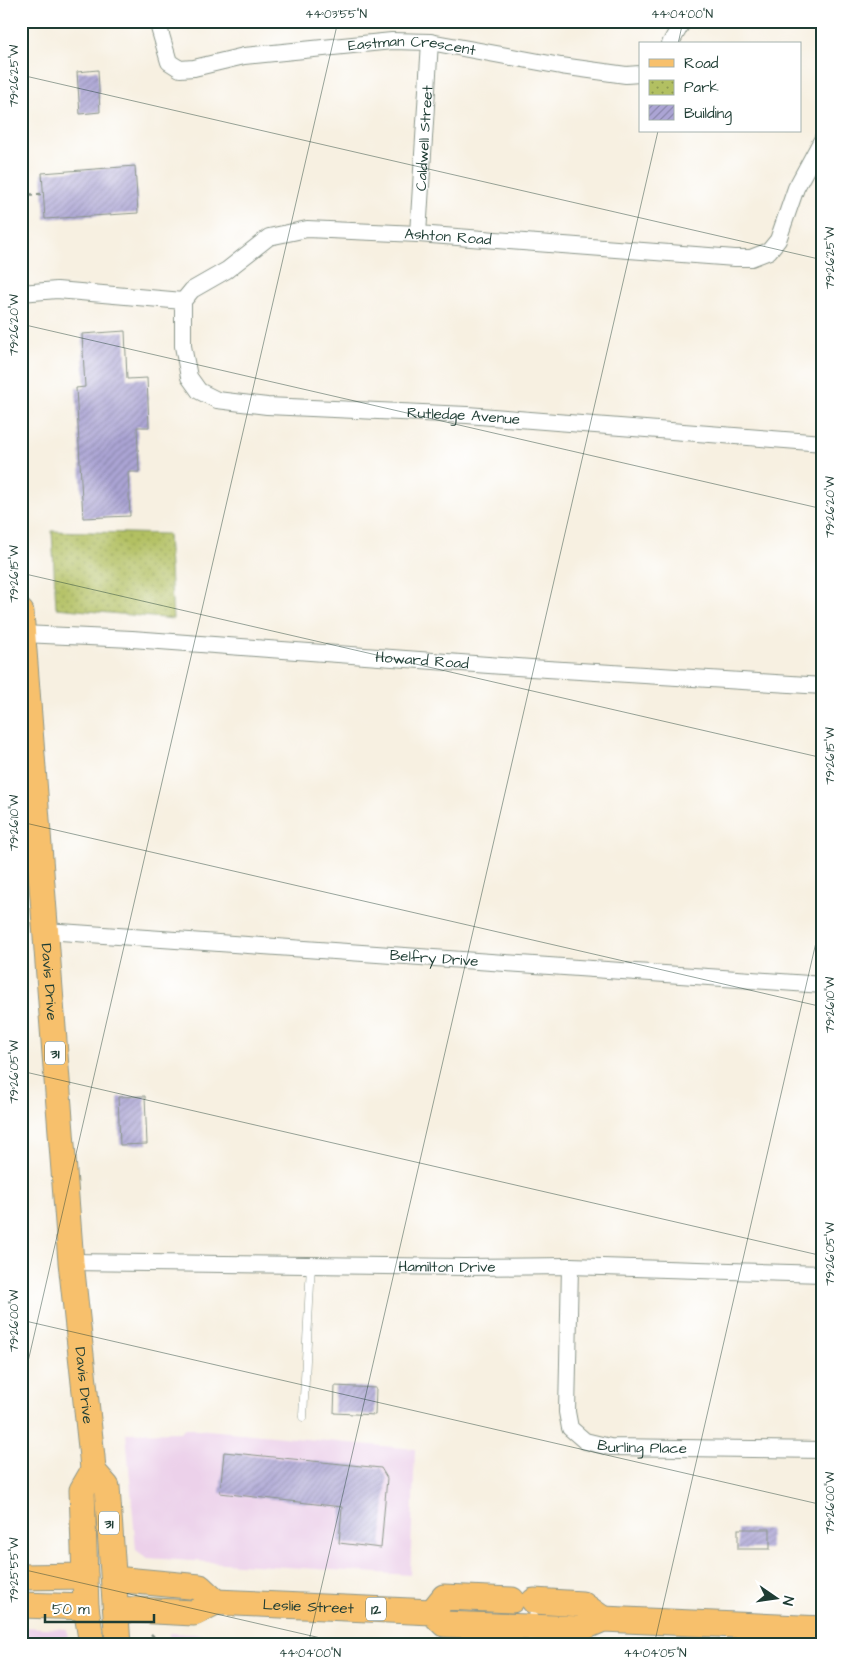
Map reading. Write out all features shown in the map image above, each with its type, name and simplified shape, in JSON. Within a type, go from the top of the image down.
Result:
[{"type":"main road","name":"Davis Drive","points":[[22,623],[71,1262],[93,1471],[107,1487],[118,1645]]},
{"type":"main road","name":"31","points":[[92,1645],[86,1607],[82,1490],[93,1471]]},
{"type":"main road","points":[[21,1577],[85,1576]]},
{"type":"main road","points":[[114,1579],[200,1587],[216,1602]]},
{"type":"main road","name":"Leslie Street","points":[[116,1609],[194,1613],[216,1602],[432,1612],[444,1624],[520,1621],[580,1629],[603,1619],[823,1629]]},
{"type":"main road","points":[[21,1605],[86,1607]]},
{"type":"street","name":"Eastman Crescent","points":[[157,21],[169,62],[180,69],[194,68],[244,56],[392,41],[430,42],[561,66],[626,75],[639,74]]},
{"type":"street","points":[[671,42],[683,21]]},
{"type":"street","name":"Caldwell Street","points":[[418,234],[430,42]]},
{"type":"street","name":"Ashton Road","points":[[183,301],[192,290],[227,270],[268,238],[306,229],[418,234],[752,258],[769,250],[778,240],[796,188],[823,138]]},
{"type":"street","points":[[21,293],[58,290],[183,301]]},
{"type":"street","name":"Rutledge Avenue","points":[[183,301],[183,346],[189,377],[199,391],[217,400],[267,406],[467,415],[823,443]]},
{"type":"street","name":"Howard Road","points":[[22,623],[142,640],[532,668],[823,686]]},
{"type":"street","name":"Belfry Drive","points":[[46,931],[823,985]]},
{"type":"street","name":"Hamilton Drive","points":[[71,1262],[570,1266],[823,1274]]},
{"type":"street","name":"Burling Place","points":[[570,1266],[567,1412],[570,1428],[585,1441],[610,1447],[823,1450]]},
{"type":"lane","points":[[303,1417],[311,1265]]},
{"type":"path","points":[[21,195],[42,194]]},
{"type":"path","points":[[150,1634],[162,1645]]},
{"type":"shaded area","points":[[185,1428],[415,1449],[410,1575],[147,1558],[136,1550],[126,1433],[180,1432]]},
{"type":"shaded area","points":[[21,1627],[67,1629],[68,1645],[21,1645]]},
{"type":"shaded area","points":[[169,1633],[407,1645],[170,1645]]},
{"type":"green space","points":[[52,531],[168,534],[173,619],[56,608]]},
{"type":"building","points":[[98,70],[100,112],[80,114],[77,72]]},
{"type":"building","points":[[135,166],[138,213],[45,219],[42,173]]},
{"type":"building","points":[[125,331],[127,379],[147,378],[149,427],[137,427],[139,472],[128,472],[130,516],[83,518],[76,388],[85,387],[82,334]]},
{"type":"building","points":[[145,1096],[147,1144],[120,1145],[118,1097]]},
{"type":"building","points":[[335,1386],[376,1388],[375,1415],[334,1413]]},
{"type":"building","points":[[224,1452],[381,1468],[387,1478],[381,1548],[339,1543],[342,1507],[220,1493]]},
{"type":"building","points":[[738,1529],[770,1529],[770,1549],[738,1549]]}]
